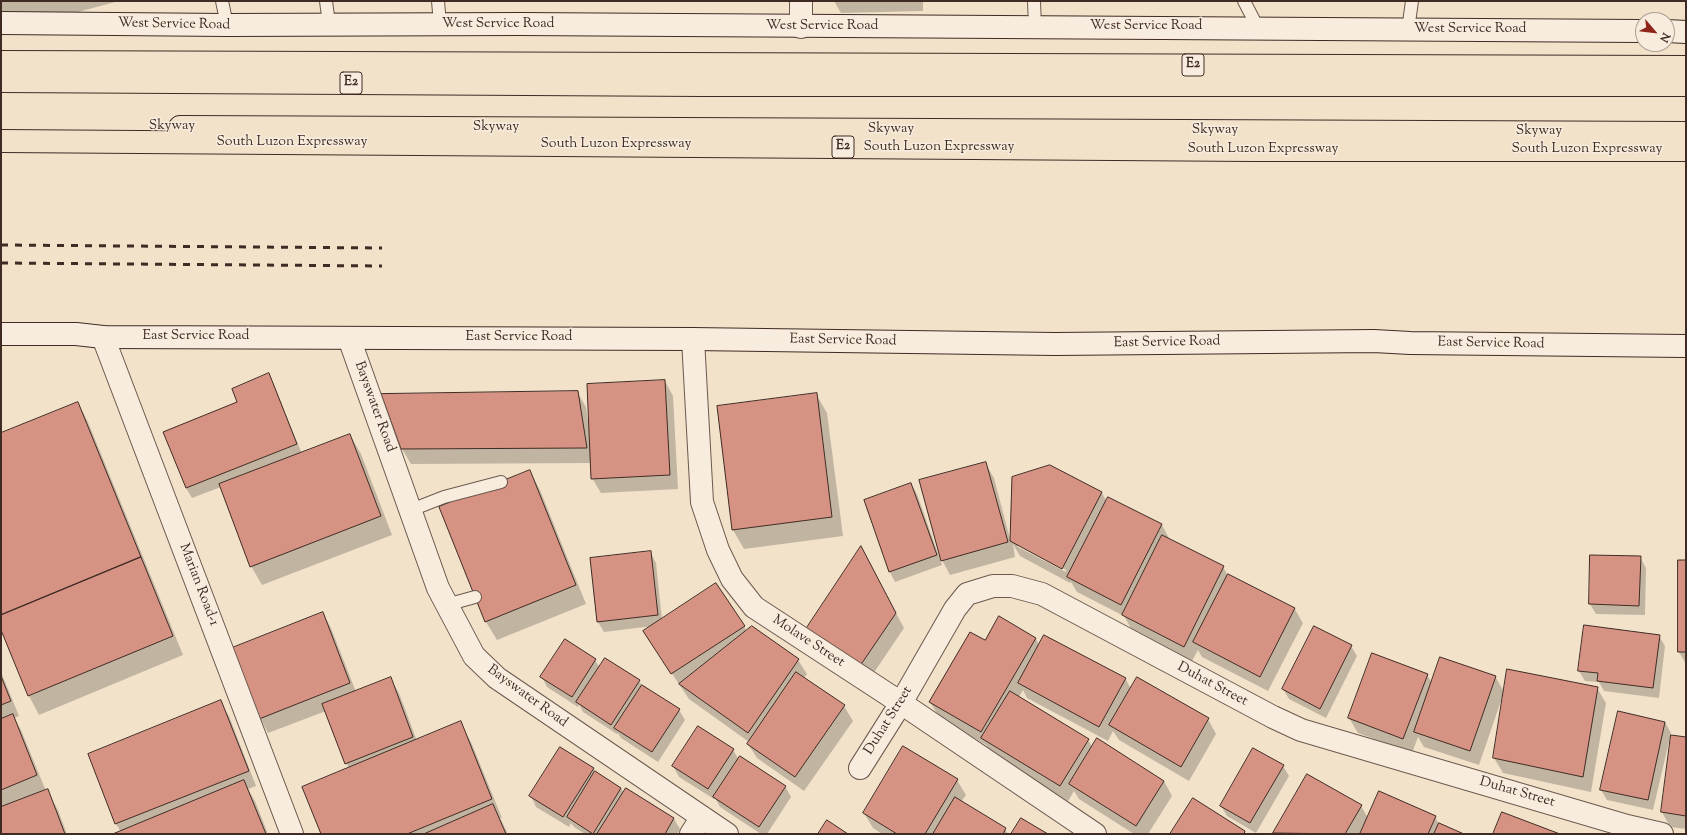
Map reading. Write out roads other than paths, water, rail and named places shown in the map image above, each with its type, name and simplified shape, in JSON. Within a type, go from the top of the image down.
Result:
[{"type":"highway","name":"E2","points":[[1,62],[1686,67]]},
{"type":"highway","name":"E2","points":[[1,81],[694,84],[1686,85]]},
{"type":"highway","name":"Skyway","points":[[1,126],[1686,133]]},
{"type":"highway","name":"South Luzon Expressway","points":[[1,141],[1252,150],[1686,150]]},
{"type":"main road","points":[[801,1],[801,27]]},
{"type":"main road","name":"West Service Road","points":[[1,23],[1635,31]]},
{"type":"main road","points":[[1675,32],[1686,32]]},
{"type":"main road","name":"East Service Road","points":[[1,334],[76,334],[104,337],[693,340],[1047,344],[1374,341],[1410,343],[1686,346]]},
{"type":"main road","name":"Marian Road-1","points":[[104,337],[292,834]]},
{"type":"main road","name":"Bayswater Road","points":[[349,338],[438,588],[474,656],[497,678],[697,825],[726,834]]},
{"type":"main road","name":"Molave Street","points":[[693,340],[702,502],[718,550],[732,580],[754,607],[901,703],[1094,834]]},
{"type":"main road","name":"Duhat Street","points":[[860,768],[901,703],[955,609],[966,594],[993,586],[1012,586],[1042,594],[1273,718],[1301,730],[1627,826],[1662,834]]},
{"type":"lane","points":[[222,1],[227,25]]},
{"type":"lane","points":[[326,1],[329,24]]},
{"type":"lane","points":[[438,1],[440,24]]},
{"type":"lane","points":[[1034,1],[1035,27]]},
{"type":"lane","points":[[1244,1],[1258,28]]},
{"type":"lane","points":[[1408,30],[1412,1]]},
{"type":"lane","points":[[410,510],[444,497],[501,482]]},
{"type":"lane","points":[[446,605],[475,597]]},
{"type":"railway","points":[[1,245],[382,248]]},
{"type":"railway","points":[[1,263],[382,266]]}]
